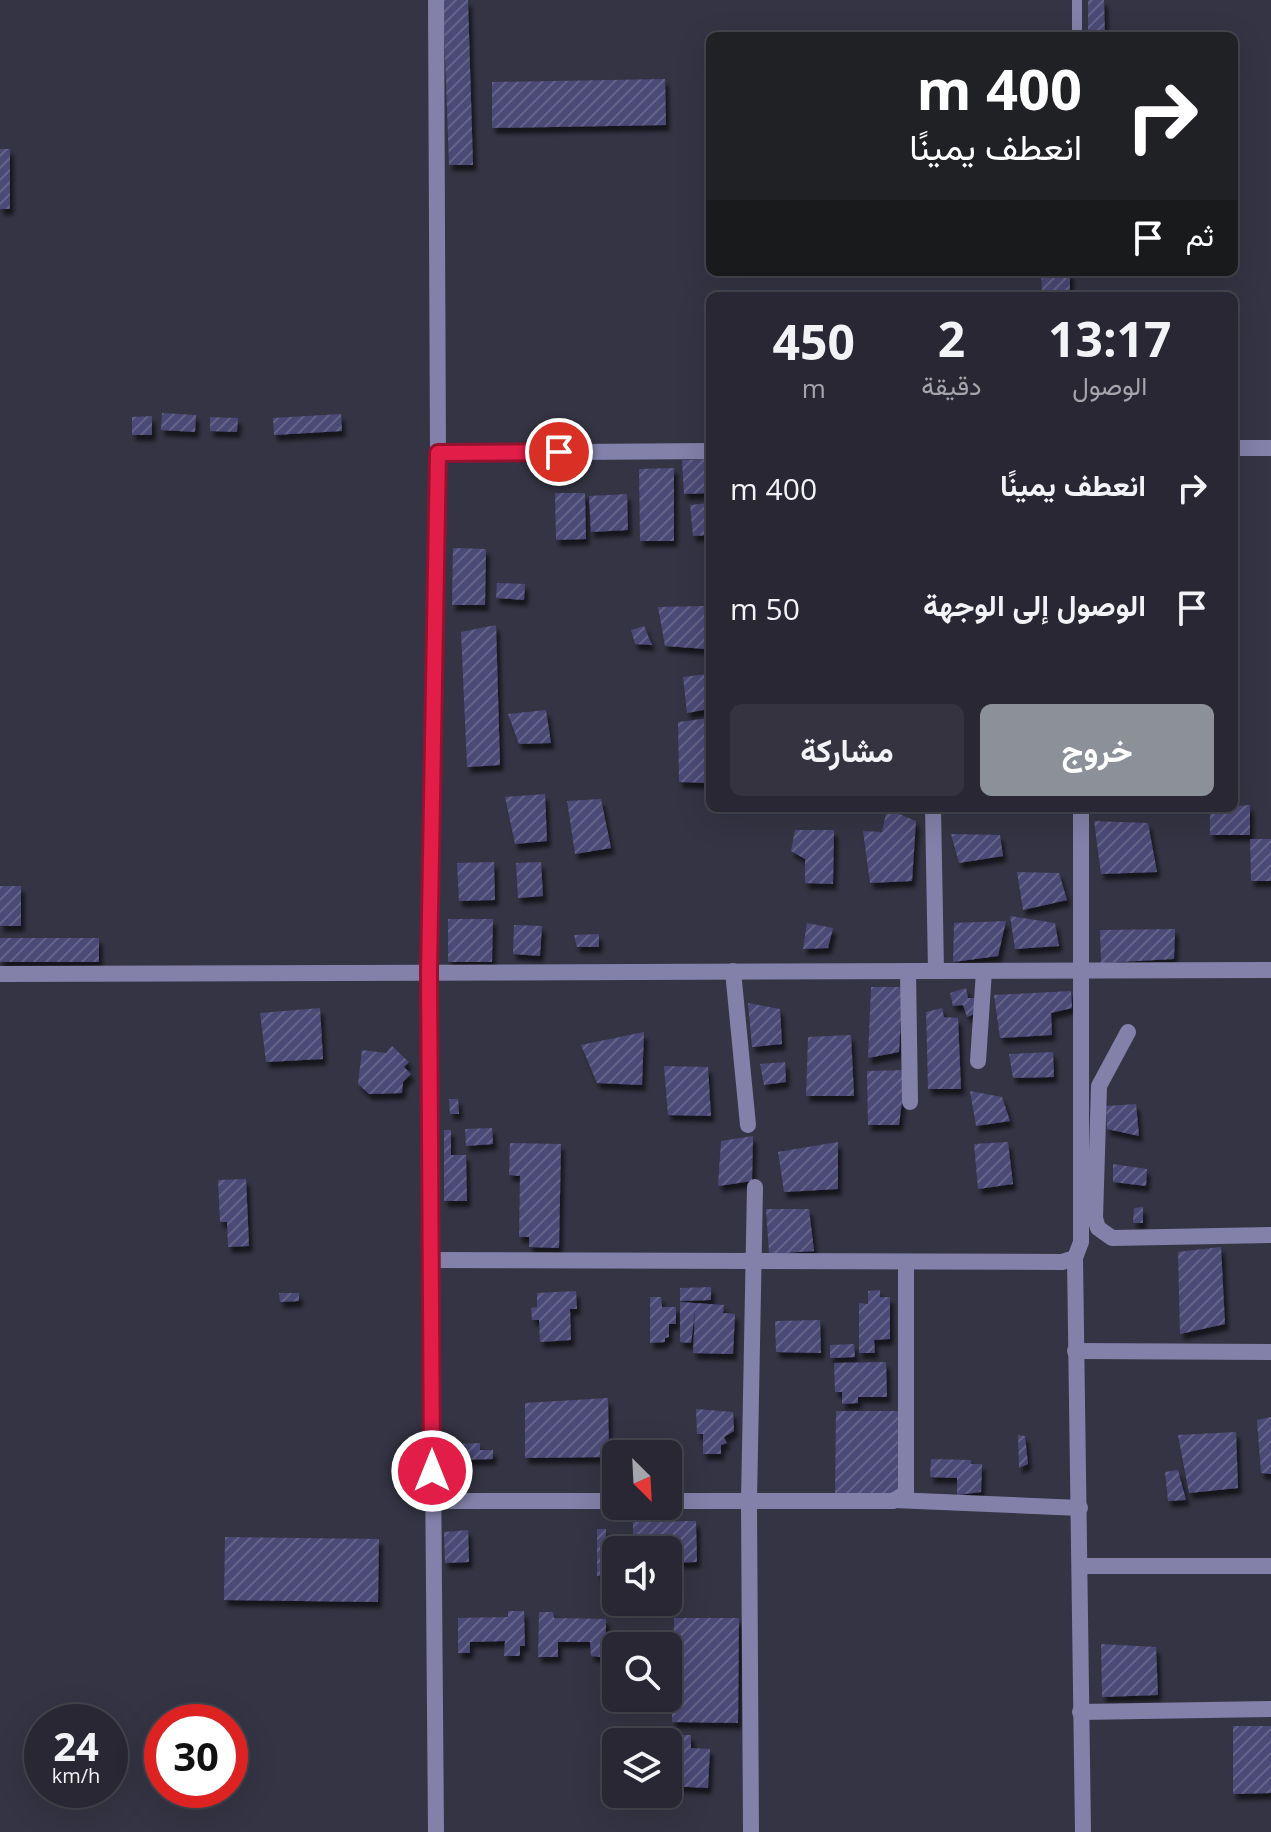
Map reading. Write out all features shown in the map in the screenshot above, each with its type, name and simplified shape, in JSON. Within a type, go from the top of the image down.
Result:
[{"type":"street","points":[[436,0],[438,453],[429,972],[436,1832]]},
{"type":"street","points":[[1238,448],[1271,448]]},
{"type":"street","points":[[438,453],[706,451]]},
{"type":"street","points":[[933,812],[936,970]]},
{"type":"street","points":[[1081,812],[1081,1242],[1075,1258],[1075,1351],[1081,1566],[1083,1832]]},
{"type":"street","points":[[0,974],[1271,970]]},
{"type":"street","points":[[733,971],[748,1125]]},
{"type":"street","points":[[908,971],[910,1102]]},
{"type":"street","points":[[978,1061],[984,971]]},
{"type":"street","points":[[1128,1032],[1099,1086],[1095,1218],[1098,1228],[1112,1238],[1271,1235]]},
{"type":"street","points":[[751,1832],[749,1501],[755,1187]]},
{"type":"street","points":[[431,1260],[1062,1262],[1075,1258]]},
{"type":"street","points":[[894,1500],[906,1493],[908,1484],[906,1262]]},
{"type":"street","points":[[1075,1351],[1271,1352]]},
{"type":"street","points":[[682,1501],[894,1500],[1080,1508]]},
{"type":"street","points":[[433,1501],[602,1501]]},
{"type":"street","points":[[1081,1566],[1271,1566]]},
{"type":"street","points":[[1080,1712],[1271,1709]]},
{"type":"lane","points":[[1077,0],[1077,32]]},
{"type":"building","points":[[443,0],[468,0],[473,165],[449,165]]},
{"type":"building","points":[[1088,0],[1104,0],[1105,32],[1088,32]]},
{"type":"building","points":[[665,79],[666,125],[492,128],[492,82]]},
{"type":"building","points":[[0,149],[10,149],[10,209],[0,209]]},
{"type":"building","points":[[1041,276],[1070,276],[1070,292],[1042,292]]},
{"type":"building","points":[[162,413],[196,415],[195,432],[161,430]]},
{"type":"building","points":[[341,414],[342,431],[274,435],[273,418]]},
{"type":"building","points":[[152,416],[152,435],[132,435],[132,417]]},
{"type":"building","points":[[210,417],[238,418],[237,432],[210,431]]},
{"type":"building","points":[[706,459],[706,493],[684,494],[682,460]]},
{"type":"building","points":[[674,468],[674,541],[640,541],[639,469]]},
{"type":"building","points":[[555,493],[585,493],[586,539],[556,540]]},
{"type":"building","points":[[627,494],[628,530],[591,532],[589,496]]},
{"type":"building","points":[[706,503],[706,535],[693,536],[690,505]]},
{"type":"building","points":[[453,548],[486,549],[485,605],[452,605]]},
{"type":"building","points":[[497,583],[525,584],[524,600],[496,598]]},
{"type":"building","points":[[704,606],[706,649],[665,646],[658,607]]},
{"type":"building","points":[[496,625],[500,765],[467,767],[461,632]]},
{"type":"building","points":[[644,626],[652,645],[635,644],[631,630]]},
{"type":"building","points":[[706,674],[706,710],[687,713],[683,677]]},
{"type":"building","points":[[546,710],[551,743],[519,744],[508,714]]},
{"type":"building","points":[[706,718],[706,783],[679,782],[678,722]]},
{"type":"building","points":[[545,794],[547,841],[515,844],[505,797]]},
{"type":"building","points":[[601,799],[611,848],[575,854],[567,801]]},
{"type":"building","points":[[1250,805],[1250,835],[1210,835],[1210,812],[1238,812],[1238,806]]},
{"type":"building","points":[[886,812],[916,821],[912,881],[870,883],[863,831],[882,832]]},
{"type":"building","points":[[1094,821],[1148,823],[1157,872],[1101,874]]},
{"type":"building","points":[[795,830],[834,830],[833,884],[805,883],[805,859],[791,851]]},
{"type":"building","points":[[951,834],[1000,835],[1003,856],[959,863]]},
{"type":"building","points":[[1250,839],[1271,839],[1271,881],[1251,881]]},
{"type":"building","points":[[494,862],[495,900],[459,901],[457,863]]},
{"type":"building","points":[[541,862],[543,896],[518,898],[516,863]]},
{"type":"building","points":[[1017,872],[1059,873],[1067,900],[1023,910]]},
{"type":"building","points":[[0,886],[21,886],[21,926],[0,926]]},
{"type":"building","points":[[1010,916],[1055,923],[1059,946],[1015,949]]},
{"type":"building","points":[[448,919],[493,919],[492,962],[448,962]]},
{"type":"building","points":[[1006,921],[998,956],[953,962],[954,923]]},
{"type":"building","points":[[807,923],[833,928],[828,948],[803,949]]},
{"type":"building","points":[[514,925],[542,926],[540,956],[513,954]]},
{"type":"building","points":[[1175,929],[1174,959],[1101,963],[1100,930]]},
{"type":"building","points":[[599,934],[599,947],[577,947],[574,935]]},
{"type":"building","points":[[0,938],[99,938],[99,962],[0,962]]},
{"type":"building","points":[[871,987],[903,987],[899,1052],[868,1058]]},
{"type":"building","points":[[966,988],[968,998],[979,998],[977,1013],[967,1017],[963,1005],[953,1006],[950,993]]},
{"type":"building","points":[[1071,991],[1072,1008],[1051,1013],[1052,1035],[1000,1038],[994,995]]},
{"type":"building","points":[[748,1003],[780,1009],[782,1044],[752,1047]]},
{"type":"building","points":[[320,1008],[323,1059],[266,1062],[260,1013]]},
{"type":"building","points":[[942,1008],[944,1017],[958,1018],[961,1089],[928,1089],[926,1012]]},
{"type":"building","points":[[644,1032],[642,1085],[597,1083],[581,1045]]},
{"type":"building","points":[[851,1035],[854,1096],[806,1096],[808,1037]]},
{"type":"building","points":[[392,1046],[409,1062],[404,1067],[411,1074],[403,1082],[402,1093],[369,1094],[358,1084],[362,1050],[386,1053]]},
{"type":"building","points":[[1053,1052],[1054,1077],[1013,1078],[1009,1054]]},
{"type":"building","points":[[785,1062],[786,1082],[764,1085],[760,1064]]},
{"type":"building","points":[[664,1066],[708,1067],[711,1116],[668,1115]]},
{"type":"building","points":[[906,1070],[899,1125],[868,1125],[867,1071]]},
{"type":"building","points":[[970,1091],[1002,1097],[1010,1121],[976,1126]]},
{"type":"building","points":[[449,1099],[458,1099],[459,1114],[450,1114]]},
{"type":"building","points":[[1136,1104],[1139,1136],[1107,1129],[1106,1106]]},
{"type":"building","points":[[492,1128],[493,1144],[466,1146],[465,1129]]},
{"type":"building","points":[[444,1130],[451,1130],[451,1155],[466,1155],[467,1201],[444,1201]]},
{"type":"building","points":[[753,1136],[752,1181],[718,1186],[721,1141]]},
{"type":"building","points":[[838,1142],[838,1189],[784,1192],[778,1152]]},
{"type":"building","points":[[1008,1142],[1013,1184],[978,1189],[974,1144]]},
{"type":"building","points":[[510,1143],[561,1144],[559,1248],[529,1247],[529,1237],[519,1237],[520,1176],[509,1175]]},
{"type":"building","points":[[1113,1164],[1147,1169],[1146,1186],[1113,1182]]},
{"type":"building","points":[[246,1179],[249,1246],[228,1247],[227,1222],[220,1222],[218,1180]]},
{"type":"building","points":[[1143,1207],[1143,1223],[1133,1223],[1134,1208]]},
{"type":"building","points":[[766,1209],[809,1209],[814,1251],[769,1254]]},
{"type":"building","points":[[1221,1247],[1225,1324],[1180,1334],[1178,1252]]},
{"type":"building","points":[[711,1287],[711,1300],[680,1301],[680,1288]]},
{"type":"building","points":[[880,1290],[880,1297],[890,1297],[890,1339],[874,1340],[875,1353],[859,1353],[859,1303],[868,1304],[868,1291]]},
{"type":"building","points":[[576,1291],[577,1309],[570,1309],[571,1340],[540,1342],[539,1320],[532,1320],[531,1308],[537,1307],[537,1293]]},
{"type":"building","points":[[279,1293],[299,1293],[299,1301],[280,1302]]},
{"type":"building","points":[[650,1297],[661,1297],[662,1307],[676,1307],[676,1324],[669,1324],[669,1337],[665,1338],[665,1342],[650,1343]]},
{"type":"building","points":[[680,1302],[724,1305],[723,1313],[735,1314],[733,1354],[693,1353],[695,1311],[691,1343],[680,1342]]},
{"type":"building","points":[[820,1320],[821,1353],[776,1352],[775,1321]]},
{"type":"building","points":[[854,1344],[855,1357],[830,1358],[830,1345]]},
{"type":"building","points":[[886,1362],[887,1397],[858,1397],[858,1403],[842,1404],[842,1392],[835,1392],[834,1363]]},
{"type":"building","points":[[608,1398],[609,1440],[602,1440],[602,1457],[525,1458],[525,1403]]},
{"type":"building","points":[[696,1409],[733,1412],[734,1431],[724,1437],[727,1443],[721,1445],[721,1454],[703,1454],[703,1434],[697,1434]]},
{"type":"building","points":[[836,1411],[899,1411],[898,1497],[835,1498]]},
{"type":"building","points":[[1271,1417],[1271,1474],[1261,1473],[1257,1420]]},
{"type":"building","points":[[1236,1432],[1238,1488],[1189,1493],[1178,1435]]},
{"type":"building","points":[[1018,1435],[1025,1436],[1028,1464],[1019,1468]]},
{"type":"building","points":[[480,1443],[480,1450],[493,1450],[493,1459],[458,1460],[458,1444]]},
{"type":"building","points":[[931,1459],[971,1460],[971,1464],[982,1464],[981,1492],[957,1495],[957,1478],[930,1477]]},
{"type":"building","points":[[1178,1470],[1186,1500],[1168,1501],[1165,1472]]},
{"type":"building","points":[[696,1521],[697,1562],[682,1563],[682,1536],[633,1536],[633,1522]]},
{"type":"building","points":[[597,1529],[606,1529],[606,1536],[602,1536],[602,1576],[597,1576]]},
{"type":"building","points":[[468,1530],[469,1562],[445,1563],[444,1532]]},
{"type":"building","points":[[225,1537],[379,1539],[378,1602],[224,1600]]},
{"type":"building","points":[[508,1611],[524,1611],[525,1646],[520,1646],[520,1656],[504,1656],[505,1641],[470,1642],[470,1653],[458,1653],[458,1618],[508,1617]]},
{"type":"building","points":[[539,1612],[553,1612],[554,1618],[606,1619],[600,1657],[591,1656],[590,1642],[558,1642],[558,1657],[538,1657]]},
{"type":"building","points":[[674,1618],[739,1618],[738,1723],[672,1722],[672,1712],[682,1712],[682,1632],[674,1632]]},
{"type":"building","points":[[1101,1644],[1156,1647],[1158,1695],[1102,1697]]},
{"type":"building","points":[[1233,1726],[1271,1726],[1271,1793],[1233,1794]]},
{"type":"building","points":[[682,1735],[691,1735],[691,1748],[710,1749],[708,1788],[682,1787]]},
{"type":"route","points":[[432,1471],[429,972],[438,453],[559,452]]}]
